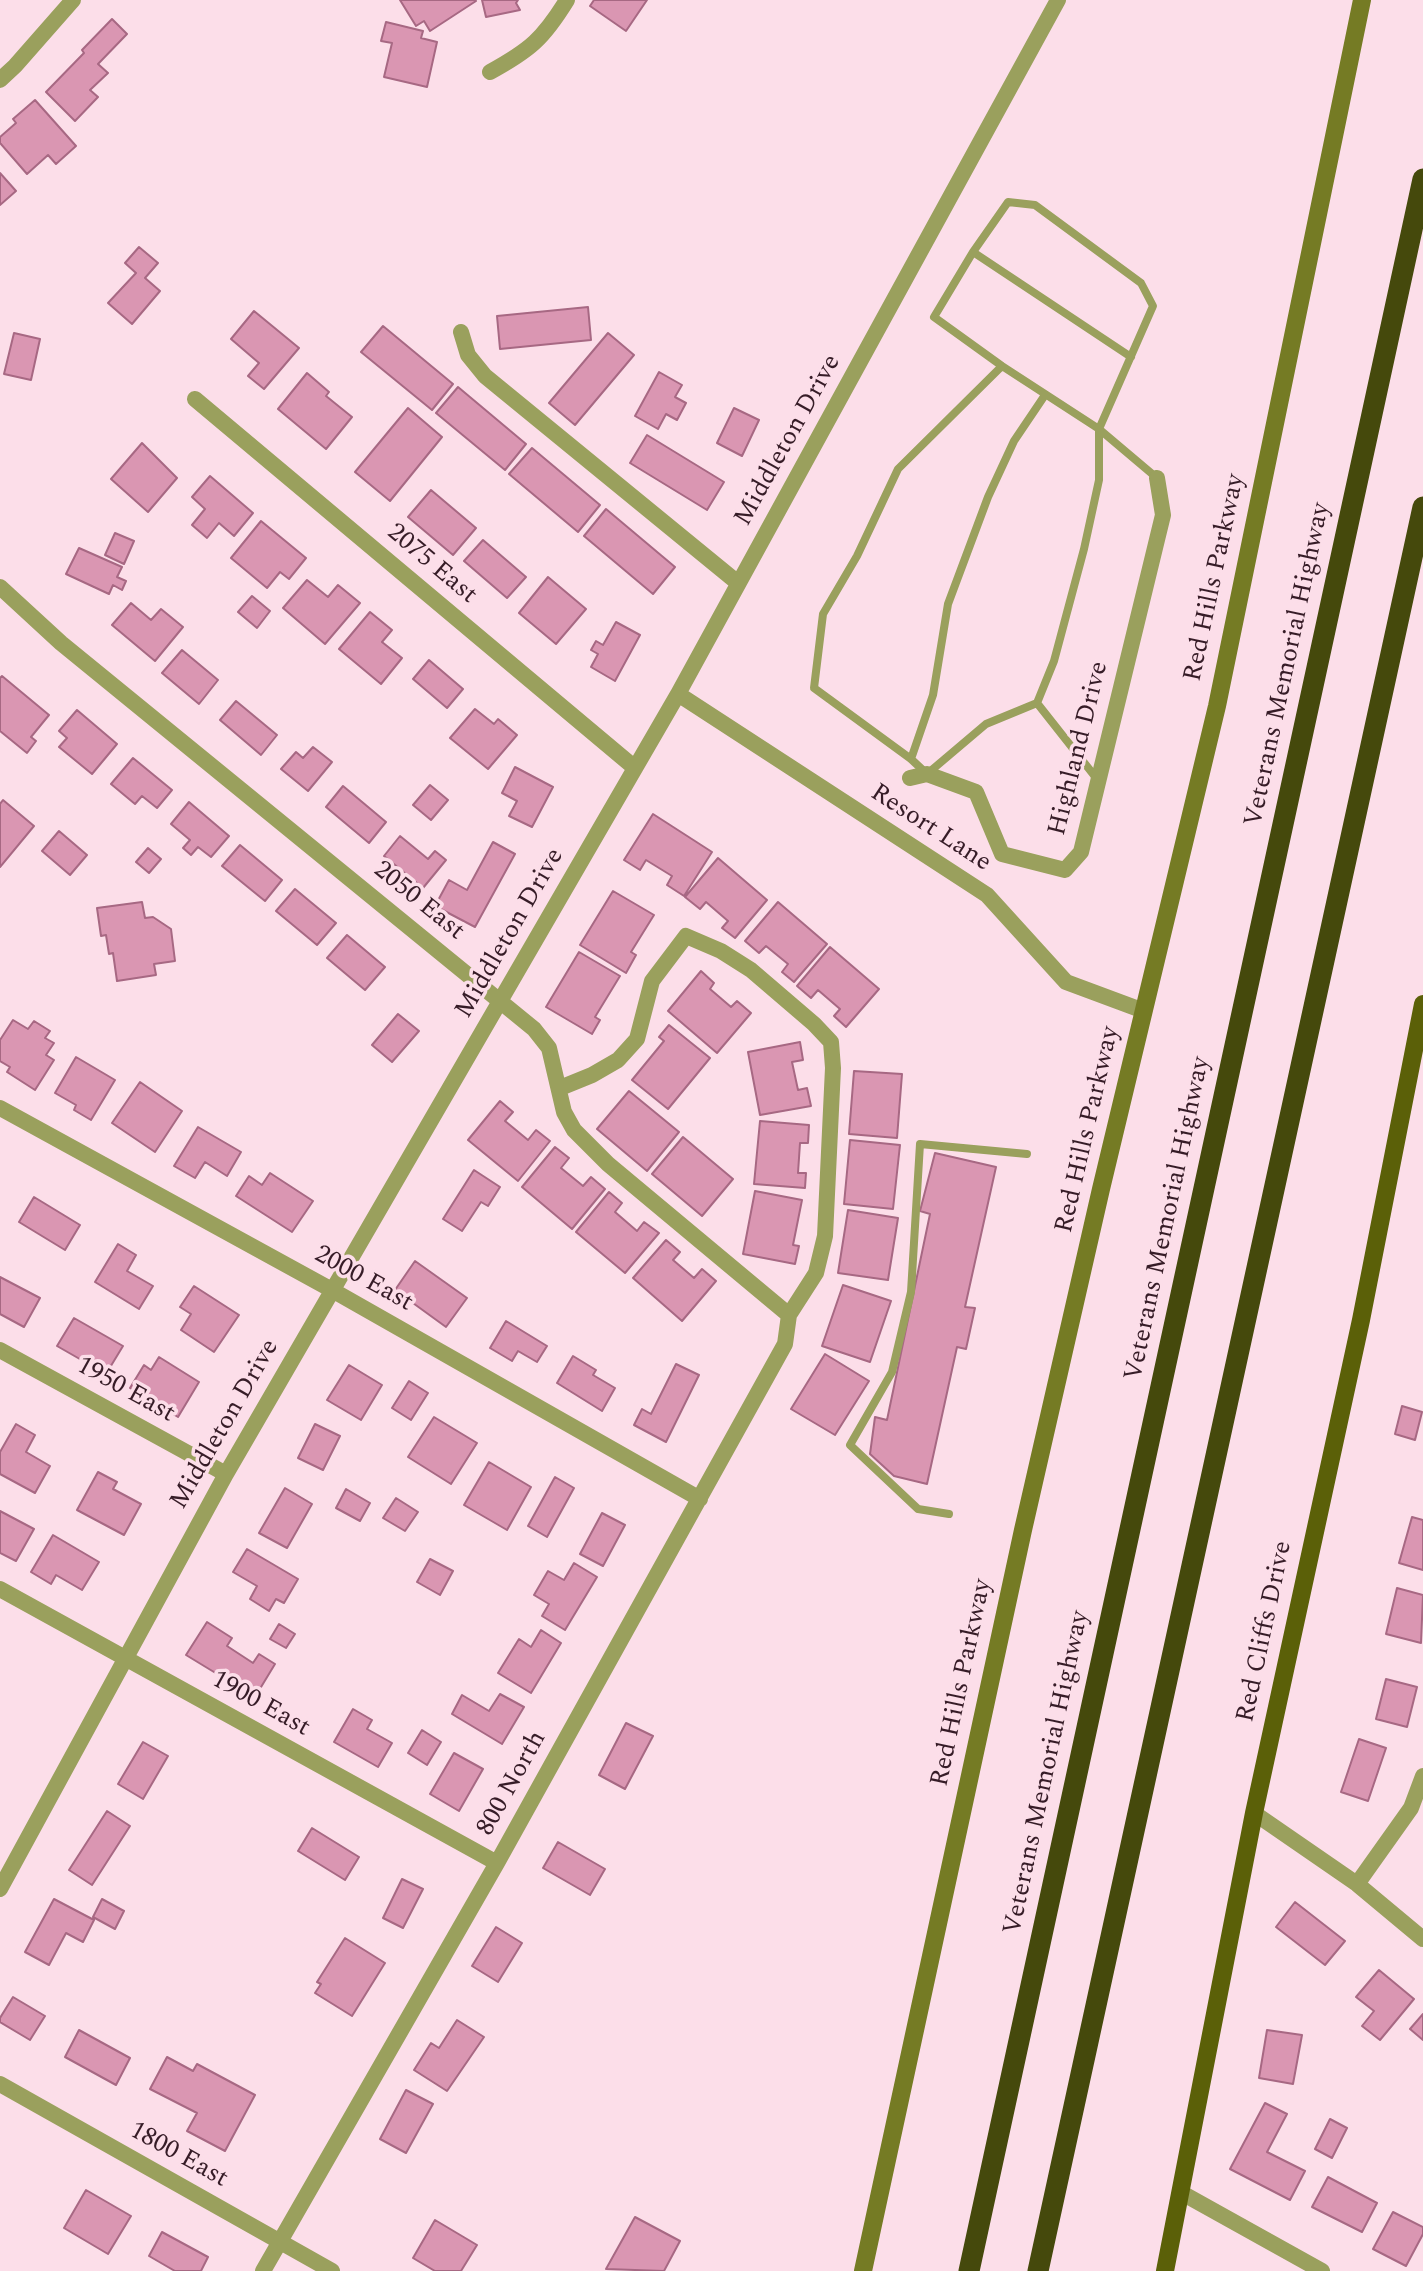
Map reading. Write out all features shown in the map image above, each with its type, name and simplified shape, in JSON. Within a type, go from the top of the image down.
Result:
[{"type":"highway","name":"Veterans Memorial Highway","points":[[969,2271],[1423,178]]},
{"type":"highway","points":[[1038,2271],[1423,507]]},
{"type":"main road","name":"Red Hills Parkway","points":[[863,2271],[1025,1518],[1217,706],[1362,0]]},
{"type":"main road","name":"Red Cliffs Drive","points":[[1165,2271],[1254,1813],[1361,1320],[1423,1004]]},
{"type":"street","points":[[0,80],[73,0]]},
{"type":"street","points":[[490,72],[523,54],[549,28],[567,0]]},
{"type":"street","name":"Middleton Drive","points":[[0,1889],[226,1475],[677,694],[1058,0]]},
{"type":"street","points":[[461,332],[468,355],[485,376],[738,583]]},
{"type":"street","name":"2075 East","points":[[195,399],[635,768]]},
{"type":"street","name":"Highland Drive","points":[[927,774],[976,792],[1002,854],[1065,870],[1081,852],[1163,515],[1157,478]]},
{"type":"street","name":"2050 East","points":[[0,587],[61,643],[534,1029],[549,1048],[564,1112],[574,1130],[608,1164],[789,1315]]},
{"type":"street","name":"Resort Lane","points":[[677,694],[987,895],[1066,982],[1144,1011]]},
{"type":"street","points":[[909,778],[927,774]]},
{"type":"street","points":[[560,1088],[592,1075],[618,1060],[637,1039],[652,981],[686,936],[721,951],[751,970],[814,1024],[831,1042],[825,1236],[816,1273],[789,1315]]},
{"type":"street","name":"2000 East","points":[[0,1108],[332,1290],[700,1499]]},
{"type":"street","name":"800 North","points":[[263,2271],[497,1863],[700,1499],[785,1344],[789,1315]]},
{"type":"street","name":"1950 East","points":[[0,1349],[226,1475]]},
{"type":"street","name":"1900 East","points":[[0,1589],[497,1863]]},
{"type":"street","points":[[1357,1884],[1411,1808],[1423,1776]]},
{"type":"street","points":[[1254,1813],[1357,1884],[1423,1939]]},
{"type":"street","name":"1800 East","points":[[0,2084],[332,2271]]},
{"type":"street","points":[[1180,2192],[1322,2271]]},
{"type":"lane","points":[[1002,366],[898,469],[857,556],[823,614],[814,688],[911,759],[927,774],[986,724],[1037,704],[1054,661],[1084,549],[1099,480],[1099,429],[1153,306],[1141,283],[1035,205],[1008,202],[973,252],[934,317],[1002,366],[1099,429],[1157,478]]},
{"type":"lane","points":[[973,252],[1130,357]]},
{"type":"lane","points":[[911,759],[933,695],[948,604],[961,568],[988,497],[1014,441],[1045,395]]},
{"type":"lane","points":[[1037,704],[1097,779]]},
{"type":"lane","points":[[949,1514],[918,1509],[850,1445],[892,1372],[911,1292],[920,1144],[1027,1154]]},
{"type":"building","points":[[400,0],[476,1],[430,31],[424,21],[416,26]]},
{"type":"building","points":[[482,0],[518,0],[516,3],[520,10],[486,17]]},
{"type":"building","points":[[594,0],[647,0],[626,31],[590,6]]},
{"type":"building","points":[[112,19],[127,34],[98,64],[108,73],[90,90],[98,97],[75,121],[46,92]]},
{"type":"building","points":[[386,22],[423,31],[421,38],[437,42],[427,87],[384,77],[392,43],[381,41]]},
{"type":"building","points":[[35,100],[76,146],[56,164],[48,155],[27,174],[0,143],[0,137],[16,123],[13,119]]},
{"type":"building","points":[[0,173],[16,191],[0,205]]},
{"type":"building","points":[[139,247],[158,263],[145,278],[160,291],[132,324],[108,303],[136,273],[125,263]]},
{"type":"building","points":[[588,307],[591,340],[500,349],[497,316]]},
{"type":"building","points":[[254,311],[299,348],[264,389],[248,376],[259,363],[231,339]]},
{"type":"building","points":[[383,326],[453,384],[432,410],[361,352]]},
{"type":"building","points":[[14,333],[40,339],[31,380],[4,374]]},
{"type":"building","points":[[608,333],[634,355],[575,425],[549,403]]},
{"type":"building","points":[[659,372],[682,385],[675,397],[686,403],[677,420],[666,414],[658,429],[635,416]]},
{"type":"building","points":[[307,373],[329,392],[326,396],[352,417],[326,449],[278,409]]},
{"type":"building","points":[[458,387],[526,444],[505,470],[436,413]]},
{"type":"building","points":[[408,408],[442,437],[390,501],[355,472]]},
{"type":"building","points":[[734,408],[759,420],[742,456],[717,443]]},
{"type":"building","points":[[647,435],[724,482],[707,510],[630,463]]},
{"type":"building","points":[[142,443],[177,478],[148,512],[111,479]]},
{"type":"building","points":[[532,448],[600,505],[578,532],[509,474]]},
{"type":"building","points":[[210,476],[253,513],[234,536],[219,523],[207,538],[192,525],[205,509],[192,497]]},
{"type":"building","points":[[431,490],[476,528],[453,555],[408,517]]},
{"type":"building","points":[[606,509],[675,567],[653,594],[584,536]]},
{"type":"building","points":[[261,521],[306,558],[289,579],[280,572],[267,588],[231,558]]},
{"type":"building","points":[[115,533],[134,541],[124,564],[105,555]]},
{"type":"building","points":[[483,540],[526,577],[507,598],[464,561]]},
{"type":"building","points":[[79,548],[122,567],[117,577],[126,581],[122,590],[113,585],[109,594],[66,574]]},
{"type":"building","points":[[548,577],[586,609],[556,644],[519,613]]},
{"type":"building","points":[[307,580],[328,597],[338,585],[360,603],[325,644],[283,608]]},
{"type":"building","points":[[252,596],[270,611],[257,628],[238,612]]},
{"type":"building","points":[[131,603],[151,620],[161,609],[183,627],[155,661],[112,625]]},
{"type":"building","points":[[370,612],[392,630],[382,642],[402,658],[381,684],[339,649]]},
{"type":"building","points":[[616,622],[640,635],[615,681],[591,667],[598,654],[591,650],[596,641],[603,645]]},
{"type":"building","points":[[182,650],[218,680],[199,704],[162,673]]},
{"type":"building","points":[[429,660],[463,689],[447,708],[413,679]]},
{"type":"building","points":[[2,676],[49,715],[31,737],[36,741],[27,753],[0,731]]},
{"type":"building","points":[[236,701],[277,735],[261,755],[220,720]]},
{"type":"building","points":[[475,709],[494,724],[498,719],[517,735],[488,769],[450,738]]},
{"type":"building","points":[[77,710],[117,744],[92,774],[59,747],[67,738],[59,731]]},
{"type":"building","points":[[313,747],[332,762],[308,791],[281,769],[296,752],[303,758]]},
{"type":"building","points":[[133,758],[172,790],[157,808],[142,796],[135,804],[111,784]]},
{"type":"building","points":[[515,767],[553,787],[532,827],[509,816],[517,801],[502,793]]},
{"type":"building","points":[[430,785],[448,800],[431,820],[413,805]]},
{"type":"building","points":[[343,786],[386,822],[369,843],[326,807]]},
{"type":"building","points":[[3,800],[34,826],[0,867],[0,804]]},
{"type":"building","points":[[189,802],[229,836],[211,857],[198,847],[191,855],[183,848],[190,840],[171,824]]},
{"type":"building","points":[[653,814],[712,852],[684,896],[667,885],[672,876],[646,860],[640,870],[624,860]]},
{"type":"building","points":[[59,831],[87,855],[70,875],[42,851]]},
{"type":"building","points":[[400,836],[428,859],[435,851],[446,860],[423,888],[384,856]]},
{"type":"building","points":[[493,842],[515,854],[475,927],[435,906],[449,880],[467,890]]},
{"type":"building","points":[[240,845],[282,880],[265,901],[222,866]]},
{"type":"building","points":[[148,848],[161,859],[149,873],[136,862]]},
{"type":"building","points":[[718,858],[767,900],[735,938],[722,928],[728,921],[706,902],[700,909],[685,897]]},
{"type":"building","points":[[295,889],[336,923],[317,945],[276,911]]},
{"type":"building","points":[[613,891],[654,915],[631,952],[636,955],[626,973],[580,945]]},
{"type":"building","points":[[142,902],[145,918],[153,917],[171,929],[175,961],[154,964],[156,975],[117,981],[113,953],[109,954],[106,935],[101,936],[97,908]]},
{"type":"building","points":[[778,902],[827,944],[794,982],[782,972],[788,964],[766,946],[759,953],[745,941]]},
{"type":"building","points":[[347,935],[385,967],[365,990],[327,958]]},
{"type":"building","points":[[830,947],[879,989],[846,1027],[834,1016],[840,1009],[818,990],[811,998],[797,986]]},
{"type":"building","points":[[579,952],[620,976],[595,1017],[600,1020],[592,1034],[546,1007]]},
{"type":"building","points":[[701,971],[714,983],[710,989],[731,1007],[737,1001],[751,1013],[717,1053],[668,1011]]},
{"type":"building","points":[[398,1014],[419,1031],[392,1062],[372,1045]]},
{"type":"building","points":[[13,1020],[28,1029],[34,1021],[50,1031],[45,1038],[54,1043],[46,1055],[54,1060],[35,1090],[7,1072],[10,1067],[0,1061],[0,1040]]},
{"type":"building","points":[[669,1025],[710,1058],[668,1109],[632,1080],[664,1041],[659,1037]]},
{"type":"building","points":[[800,1042],[803,1060],[792,1062],[798,1090],[807,1088],[811,1106],[760,1115],[748,1052]]},
{"type":"building","points":[[76,1057],[115,1080],[91,1120],[74,1110],[76,1105],[55,1093]]},
{"type":"building","points":[[854,1071],[902,1074],[897,1138],[849,1134]]},
{"type":"building","points":[[140,1082],[182,1111],[155,1152],[112,1123]]},
{"type":"building","points":[[629,1091],[679,1132],[647,1171],[597,1129]]},
{"type":"building","points":[[500,1101],[513,1112],[505,1121],[528,1140],[536,1130],[550,1141],[518,1181],[468,1140]]},
{"type":"building","points":[[760,1121],[809,1125],[808,1143],[800,1143],[798,1173],[806,1173],[805,1188],[754,1184]]},
{"type":"building","points":[[198,1127],[241,1152],[227,1176],[205,1162],[195,1178],[174,1166]]},
{"type":"building","points":[[683,1137],[733,1179],[702,1216],[652,1174]]},
{"type":"building","points":[[850,1140],[900,1145],[893,1209],[844,1204]]},
{"type":"building","points":[[555,1147],[569,1158],[561,1168],[583,1186],[591,1177],[605,1189],[572,1229],[522,1187]]},
{"type":"building","points":[[935,1153],[996,1167],[965,1307],[975,1308],[966,1349],[957,1347],[927,1484],[894,1476],[870,1454],[875,1417],[887,1420],[930,1214],[920,1211]]},
{"type":"building","points":[[474,1170],[500,1187],[488,1206],[481,1202],[462,1231],[443,1219]]},
{"type":"building","points":[[270,1173],[313,1201],[292,1232],[236,1196],[249,1176],[262,1185]]},
{"type":"building","points":[[755,1191],[802,1200],[793,1245],[799,1246],[795,1264],[743,1254]]},
{"type":"building","points":[[609,1192],[622,1203],[615,1212],[637,1231],[644,1222],[659,1233],[625,1273],[576,1232]]},
{"type":"building","points":[[34,1197],[80,1225],[65,1250],[19,1222]]},
{"type":"building","points":[[848,1210],[898,1218],[888,1280],[838,1273]]},
{"type":"building","points":[[666,1240],[680,1252],[673,1260],[694,1278],[702,1269],[716,1281],[682,1321],[633,1278]]},
{"type":"building","points":[[118,1244],[136,1255],[127,1271],[153,1286],[139,1309],[95,1282]]},
{"type":"building","points":[[415,1261],[467,1298],[446,1327],[395,1290]]},
{"type":"building","points":[[0,1277],[40,1298],[24,1327],[0,1314]]},
{"type":"building","points":[[843,1285],[891,1301],[870,1362],[822,1346]]},
{"type":"building","points":[[194,1286],[239,1315],[214,1352],[181,1330],[191,1314],[180,1307]]},
{"type":"building","points":[[74,1318],[123,1346],[106,1374],[57,1346]]},
{"type":"building","points":[[506,1321],[547,1346],[537,1362],[518,1351],[512,1361],[490,1348]]},
{"type":"building","points":[[825,1354],[869,1381],[835,1435],[791,1409]]},
{"type":"building","points":[[573,1356],[596,1370],[593,1375],[615,1388],[602,1411],[557,1383]]},
{"type":"building","points":[[159,1357],[199,1382],[178,1417],[130,1388],[144,1365],[151,1370]]},
{"type":"building","points":[[676,1364],[699,1375],[666,1442],[634,1425],[642,1409],[651,1414]]},
{"type":"building","points":[[349,1365],[382,1385],[361,1420],[327,1400]]},
{"type":"building","points":[[409,1381],[428,1393],[411,1420],[392,1408]]},
{"type":"building","points":[[1402,1406],[1422,1412],[1415,1440],[1395,1434]]},
{"type":"building","points":[[434,1417],[477,1443],[451,1484],[408,1457]]},
{"type":"building","points":[[16,1424],[35,1435],[26,1452],[50,1466],[35,1493],[0,1474],[0,1452]]},
{"type":"building","points":[[315,1424],[340,1436],[323,1470],[298,1458]]},
{"type":"building","points":[[489,1462],[531,1487],[507,1530],[464,1505]]},
{"type":"building","points":[[98,1472],[117,1482],[113,1489],[141,1504],[124,1535],[77,1510]]},
{"type":"building","points":[[555,1477],[574,1488],[547,1537],[528,1526]]},
{"type":"building","points":[[285,1488],[312,1504],[287,1548],[259,1533]]},
{"type":"building","points":[[346,1489],[370,1503],[360,1521],[336,1508]]},
{"type":"building","points":[[396,1498],[418,1512],[405,1531],[383,1518]]},
{"type":"building","points":[[0,1511],[34,1529],[16,1561],[0,1553]]},
{"type":"building","points":[[602,1513],[625,1525],[603,1566],[580,1554]]},
{"type":"building","points":[[1412,1517],[1423,1520],[1423,1570],[1399,1563]]},
{"type":"building","points":[[53,1535],[99,1562],[82,1590],[56,1575],[51,1584],[31,1572]]},
{"type":"building","points":[[247,1549],[298,1579],[284,1603],[276,1599],[269,1611],[250,1599],[257,1586],[233,1572]]},
{"type":"building","points":[[430,1559],[453,1571],[440,1595],[417,1582]]},
{"type":"building","points":[[574,1563],[597,1577],[565,1630],[542,1616],[549,1604],[534,1595],[548,1571],[564,1580]]},
{"type":"building","points":[[1397,1588],[1423,1595],[1421,1643],[1386,1634]]},
{"type":"building","points":[[207,1622],[232,1638],[227,1646],[253,1663],[259,1654],[275,1664],[255,1697],[186,1655]]},
{"type":"building","points":[[279,1624],[295,1634],[286,1648],[270,1639]]},
{"type":"building","points":[[541,1630],[561,1643],[531,1693],[498,1673],[519,1639],[531,1647]]},
{"type":"building","points":[[1386,1679],[1417,1687],[1407,1727],[1376,1719]]},
{"type":"building","points":[[500,1694],[524,1707],[502,1744],[452,1714],[462,1695],[489,1711]]},
{"type":"building","points":[[353,1709],[372,1720],[367,1729],[392,1743],[378,1767],[334,1742]]},
{"type":"building","points":[[626,1723],[653,1736],[625,1789],[599,1775]]},
{"type":"building","points":[[422,1730],[441,1742],[427,1765],[408,1753]]},
{"type":"building","points":[[1359,1739],[1386,1748],[1368,1801],[1341,1792]]},
{"type":"building","points":[[143,1742],[168,1756],[143,1799],[118,1784]]},
{"type":"building","points":[[454,1753],[483,1769],[459,1811],[430,1794]]},
{"type":"building","points":[[107,1811],[130,1826],[92,1885],[69,1870]]},
{"type":"building","points":[[312,1828],[359,1857],[345,1880],[298,1851]]},
{"type":"building","points":[[558,1842],[605,1869],[590,1895],[543,1868]]},
{"type":"building","points":[[402,1879],[423,1889],[403,1928],[383,1918]]},
{"type":"building","points":[[54,1899],[94,1920],[83,1942],[66,1933],[49,1965],[25,1952]]},
{"type":"building","points":[[102,1899],[124,1911],[115,1929],[93,1917]]},
{"type":"building","points":[[1295,1902],[1345,1941],[1325,1965],[1276,1927]]},
{"type":"building","points":[[496,1927],[522,1943],[498,1982],[472,1966]]},
{"type":"building","points":[[345,1938],[385,1963],[352,2016],[315,1993],[321,1984],[317,1982]]},
{"type":"building","points":[[1379,1970],[1414,1999],[1380,2040],[1362,2026],[1374,2011],[1356,1997]]},
{"type":"building","points":[[13,1997],[45,2016],[30,2040],[0,2022]]},
{"type":"building","points":[[1423,2014],[1423,2040],[1410,2029]]},
{"type":"building","points":[[457,2020],[484,2037],[447,2091],[414,2070],[431,2043],[439,2048]]},
{"type":"building","points":[[79,2030],[130,2058],[116,2085],[65,2057]]},
{"type":"building","points":[[1267,2030],[1302,2035],[1293,2084],[1259,2078]]},
{"type":"building","points":[[167,2057],[193,2071],[197,2064],[255,2095],[225,2151],[187,2131],[197,2113],[150,2089]]},
{"type":"building","points":[[406,2090],[433,2104],[406,2153],[380,2139]]},
{"type":"building","points":[[1265,2103],[1287,2114],[1267,2152],[1305,2171],[1290,2200],[1230,2169]]},
{"type":"building","points":[[1330,2119],[1347,2128],[1332,2158],[1315,2149]]},
{"type":"building","points":[[1328,2177],[1377,2203],[1362,2232],[1312,2207]]},
{"type":"building","points":[[86,2190],[131,2216],[108,2254],[64,2228]]},
{"type":"building","points":[[1393,2212],[1423,2227],[1423,2234],[1406,2266],[1373,2249]]},
{"type":"building","points":[[635,2217],[680,2241],[664,2271],[606,2269]]},
{"type":"building","points":[[435,2220],[477,2245],[461,2271],[435,2271],[413,2258]]},
{"type":"building","points":[[162,2232],[208,2257],[201,2271],[175,2271],[149,2256]]}]
